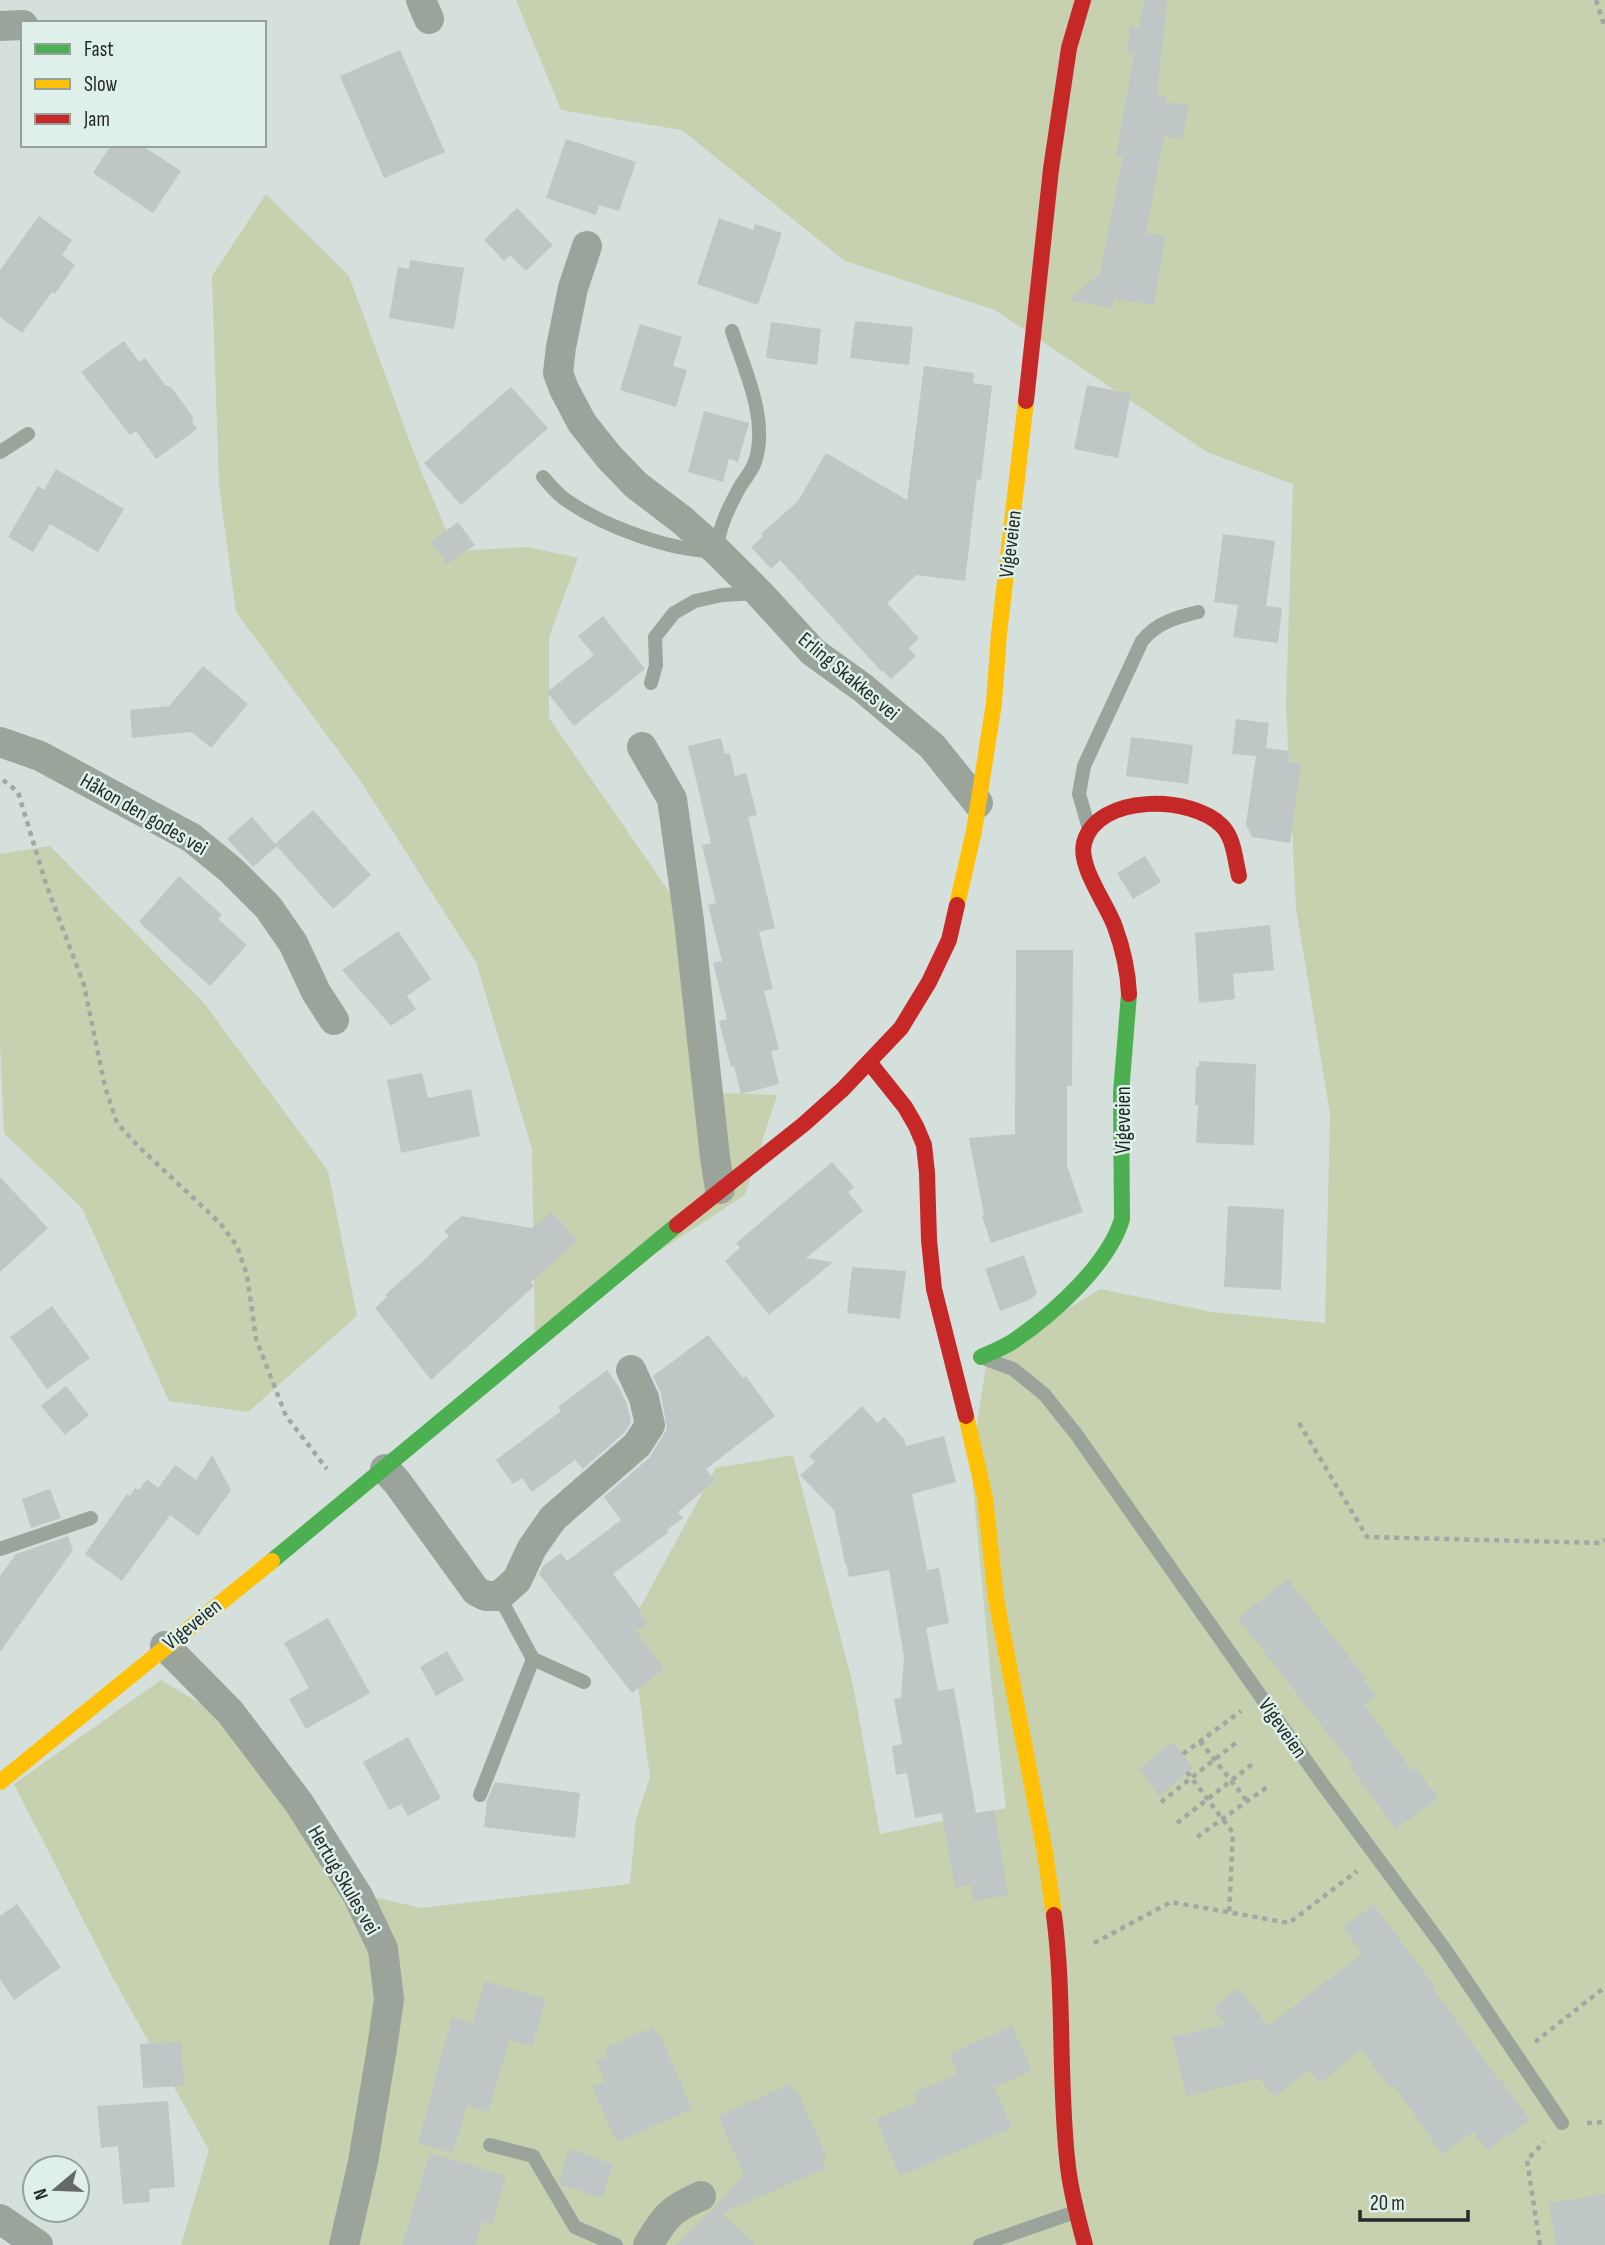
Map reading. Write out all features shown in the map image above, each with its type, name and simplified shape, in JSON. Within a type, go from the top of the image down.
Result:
[{"type":"street","name":"Vigeveien","points":[[0,1782],[385,1469],[720,1189],[804,1124],[901,1028],[929,982],[949,940],[978,803],[994,703],[999,634],[1051,169],[1069,48],[1083,0]]},
{"type":"street","points":[[0,26],[21,25]]},
{"type":"street","name":"Erling Skakkes vei","points":[[587,246],[573,288],[558,373],[582,424],[636,485],[717,551],[813,652],[863,688],[932,746],[978,803]]},
{"type":"street","name":"Håkon den godes vei","points":[[0,742],[52,762],[192,838],[222,862],[268,907],[293,943],[316,992],[334,1020]]},
{"type":"street","points":[[642,747],[672,799],[690,921],[720,1189]]},
{"type":"street","points":[[1090,829],[1111,811],[1122,808],[1160,804],[1199,811],[1224,828],[1230,840],[1239,876]]},
{"type":"street","name":"Vigeveien","points":[[981,1357],[1014,1341],[1073,1292],[1109,1250],[1122,1219],[1121,1089],[1128,1031],[1129,990],[1127,967],[1117,932],[1084,858],[1083,846],[1090,829]]},
{"type":"street","points":[[869,1062],[904,1105],[922,1139],[934,1287],[982,1484],[995,1597],[1038,1820],[1058,1952],[1063,2112],[1069,2176],[1085,2245]]},
{"type":"street","points":[[385,1469],[477,1591],[486,1596],[499,1596],[517,1580],[531,1548],[553,1518],[637,1445],[650,1425],[644,1398],[631,1370]]},
{"type":"street","name":"Hertug Skules vei","points":[[165,1646],[230,1713],[299,1803],[358,1896],[383,1949],[389,1999],[386,2024],[363,2162],[344,2245]]},
{"type":"street","points":[[648,2245],[664,2218],[680,2205],[701,2196]]},
{"type":"street","points":[[0,2219],[38,2245]]},
{"type":"lane","points":[[543,477],[563,499],[612,525],[665,543],[700,551],[717,551],[723,524],[754,463],[758,444],[759,425],[755,404],[732,331]]},
{"type":"lane","points":[[0,452],[28,434]]},
{"type":"lane","points":[[651,684],[656,665],[655,637],[674,613],[695,601],[722,595],[759,593]]},
{"type":"lane","name":"Vigeveien","points":[[1090,829],[1079,794],[1084,766],[1142,641],[1160,624],[1198,612]]},
{"type":"lane","name":"Vigeveien","points":[[946,1345],[1013,1369],[1044,1394],[1076,1434],[1319,1779],[1444,1948],[1562,2123]]},
{"type":"lane","points":[[0,1549],[92,1518]]},
{"type":"lane","points":[[499,1596],[533,1658],[584,1682]]},
{"type":"lane","points":[[480,1795],[533,1658]]},
{"type":"lane","points":[[490,2146],[533,2156],[575,2227],[617,2245]]},
{"type":"lane","points":[[980,2245],[1076,2212]]},
{"type":"path","points":[[1596,0],[1605,28]]},
{"type":"path","points":[[0,778],[18,792],[46,884],[84,985],[105,1087],[117,1123],[220,1223],[237,1246],[247,1275],[256,1339],[286,1416],[349,1497]]},
{"type":"path","points":[[1299,1423],[1367,1537],[1600,1543],[1605,1540]]},
{"type":"path","points":[[1183,1754],[1261,1696]]},
{"type":"path","points":[[1200,1740],[1247,1801]]},
{"type":"path","points":[[1161,1802],[1238,1741]]},
{"type":"path","points":[[1177,1823],[1255,1762]]},
{"type":"path","points":[[1187,1772],[1233,1833],[1229,1913]]},
{"type":"path","points":[[1196,1837],[1269,1785]]},
{"type":"path","points":[[1058,1952],[1100,1941],[1171,1902],[1289,1923],[1378,1857]]},
{"type":"path","points":[[1517,2055],[1605,1987]]},
{"type":"path","points":[[1540,2245],[1527,2160],[1562,2123]]},
{"type":"green space","points":[[516,0],[1605,0],[1605,2245],[181,2245],[209,2150],[113,1978],[14,1784],[161,1680],[226,1719],[352,1892],[421,1908],[630,1884],[636,1819],[650,1777],[630,1626],[716,1468],[793,1455],[853,1685],[880,1834],[1006,1808],[971,1465],[987,1359],[1100,1289],[1212,1312],[1325,1323],[1330,1114],[1296,908],[1286,705],[1293,484],[1207,452],[995,310],[845,261],[682,130],[561,110]]},
{"type":"green space","points":[[266,194],[349,276],[415,456],[455,551],[528,547],[578,558],[549,637],[549,718],[670,893],[719,1093],[777,1095],[745,1195],[535,1332],[532,1149],[476,962],[360,780],[236,612],[219,486],[212,276]]},
{"type":"green space","points":[[50,846],[204,1003],[328,1171],[357,1316],[248,1412],[169,1401],[82,1208],[4,1133],[0,1041],[0,854]]},
{"type":"building","points":[[1144,0],[1167,0],[1157,95],[1167,97],[1166,102],[1189,106],[1182,139],[1164,136],[1146,233],[1165,236],[1154,305],[1114,299],[1113,308],[1069,300],[1100,273],[1123,157],[1116,156],[1134,55],[1127,54],[1130,27],[1139,28]]},
{"type":"building","points":[[400,50],[445,152],[384,178],[340,76]]},
{"type":"building","points":[[566,139],[636,162],[619,211],[599,205],[596,215],[546,198]]},
{"type":"building","points":[[110,147],[144,147],[181,171],[153,213],[93,173]]},
{"type":"building","points":[[517,208],[553,245],[526,271],[510,255],[504,261],[484,240]]},
{"type":"building","points":[[39,216],[72,240],[62,255],[75,265],[22,333],[0,317],[0,270]]},
{"type":"building","points":[[719,218],[753,230],[755,224],[782,233],[758,305],[697,284]]},
{"type":"building","points":[[410,260],[464,268],[454,329],[389,318],[398,267],[409,269]]},
{"type":"building","points":[[855,321],[913,327],[909,365],[850,358]]},
{"type":"building","points":[[771,322],[821,329],[817,365],[766,358]]},
{"type":"building","points":[[640,324],[682,337],[673,366],[687,370],[676,407],[620,390]]},
{"type":"building","points":[[124,341],[139,362],[145,358],[165,385],[171,387],[193,417],[192,422],[197,429],[156,459],[136,431],[130,435],[81,372]]},
{"type":"building","points":[[924,366],[974,373],[973,383],[992,386],[981,480],[977,479],[965,581],[916,575],[887,603],[919,638],[909,648],[916,656],[891,679],[780,560],[771,569],[751,547],[763,536],[761,534],[798,501],[826,453],[907,500]]},
{"type":"building","points":[[1087,385],[1131,394],[1118,458],[1074,449]]},
{"type":"building","points":[[511,387],[548,428],[461,505],[424,463]]},
{"type":"building","points":[[704,411],[749,423],[738,462],[729,459],[723,482],[688,472]]},
{"type":"building","points":[[56,469],[124,509],[98,552],[50,524],[33,552],[8,537],[38,486],[44,490]]},
{"type":"building","points":[[458,522],[475,545],[447,564],[431,542]]},
{"type":"building","points":[[1223,534],[1275,541],[1266,606],[1282,608],[1278,643],[1233,637],[1238,605],[1214,602]]},
{"type":"building","points":[[603,616],[645,669],[574,726],[547,692],[594,655],[578,636]]},
{"type":"building","points":[[203,666],[248,704],[211,748],[192,732],[132,738],[130,710],[169,706]]},
{"type":"building","points":[[1236,719],[1269,723],[1266,748],[1289,751],[1288,762],[1301,763],[1290,843],[1252,837],[1246,824],[1256,756],[1232,754]]},
{"type":"building","points":[[1131,737],[1193,745],[1188,784],[1126,776]]},
{"type":"building","points":[[721,738],[725,754],[730,753],[735,776],[746,773],[757,815],[748,817],[775,928],[759,932],[773,989],[764,991],[779,1049],[771,1051],[779,1084],[741,1094],[719,1021],[727,1019],[713,963],[722,961],[708,905],[716,903],[702,845],[711,843],[688,746]]},
{"type":"building","points":[[313,810],[371,875],[333,909],[275,844]]},
{"type":"building","points":[[252,817],[277,846],[253,867],[227,839]]},
{"type":"building","points":[[1145,856],[1161,882],[1133,899],[1117,873]]},
{"type":"building","points":[[179,876],[222,915],[218,919],[247,945],[210,986],[139,922]]},
{"type":"building","points":[[1270,925],[1274,970],[1233,974],[1235,999],[1199,1003],[1195,933]]},
{"type":"building","points":[[398,931],[431,979],[407,996],[416,1009],[391,1026],[342,970]]},
{"type":"building","points":[[1016,950],[1073,950],[1072,1086],[1067,1086],[1067,1166],[1083,1212],[991,1243],[982,1216],[984,1215],[969,1138],[1015,1134]]},
{"type":"building","points":[[1199,1061],[1256,1064],[1254,1145],[1196,1143],[1196,1067],[1199,1067]]},
{"type":"building","points":[[422,1073],[428,1098],[471,1089],[480,1136],[401,1153],[387,1080]]},
{"type":"building","points":[[832,1162],[854,1187],[848,1192],[863,1211],[806,1258],[833,1262],[769,1315],[725,1261],[740,1248],[736,1243]]},
{"type":"building","points":[[0,1177],[48,1228],[0,1272]]},
{"type":"building","points":[[1228,1206],[1284,1209],[1281,1290],[1224,1287]]},
{"type":"building","points":[[552,1212],[577,1241],[531,1282],[534,1286],[431,1380],[375,1308],[387,1297],[385,1295],[449,1236],[444,1231],[462,1216],[532,1228]]},
{"type":"building","points":[[1024,1255],[1037,1294],[1029,1300],[1000,1311],[985,1269]]},
{"type":"building","points":[[852,1267],[906,1271],[900,1319],[847,1313]]},
{"type":"building","points":[[52,1306],[90,1358],[47,1389],[10,1337]]},
{"type":"building","points":[[708,1335],[743,1378],[746,1376],[775,1416],[706,1469],[715,1481],[678,1512],[683,1518],[667,1530],[669,1532],[613,1574],[648,1623],[636,1631],[664,1669],[632,1693],[539,1574],[543,1566],[561,1553],[567,1561],[621,1520],[604,1497],[649,1458],[667,1429],[661,1394],[653,1376]]},
{"type":"building","points":[[607,1370],[627,1404],[631,1422],[624,1433],[583,1469],[575,1460],[532,1492],[522,1478],[513,1484],[496,1460],[561,1411],[558,1407]]},
{"type":"building","points":[[66,1386],[89,1415],[65,1435],[41,1406]]},
{"type":"building","points":[[862,1406],[877,1423],[884,1417],[904,1439],[906,1446],[944,1436],[956,1482],[912,1494],[927,1570],[939,1568],[949,1623],[926,1628],[938,1691],[954,1688],[976,1813],[994,1810],[1008,1895],[974,1901],[971,1885],[955,1888],[942,1813],[915,1818],[907,1773],[896,1775],[892,1746],[902,1744],[894,1699],[901,1698],[904,1657],[889,1570],[849,1577],[834,1510],[800,1475],[815,1462],[809,1456]]},
{"type":"building","points":[[212,1455],[231,1490],[198,1536],[170,1515],[122,1581],[85,1554],[127,1494],[130,1496],[135,1488],[139,1490],[147,1479],[158,1488],[175,1465],[196,1480]]},
{"type":"building","points":[[50,1489],[61,1518],[31,1528],[22,1499]]},
{"type":"building","points":[[68,1536],[73,1550],[0,1652],[0,1576],[16,1554]]},
{"type":"building","points":[[1288,1579],[1366,1679],[1364,1680],[1376,1696],[1364,1705],[1412,1771],[1416,1768],[1438,1798],[1396,1829],[1351,1768],[1354,1767],[1238,1618]]},
{"type":"building","points":[[328,1618],[370,1693],[306,1729],[289,1699],[309,1688],[284,1643]]},
{"type":"building","points":[[447,1651],[464,1680],[436,1696],[420,1667]]},
{"type":"building","points":[[408,1737],[441,1798],[408,1816],[401,1804],[389,1810],[363,1762]]},
{"type":"building","points":[[1173,1742],[1193,1768],[1159,1796],[1139,1769]]},
{"type":"building","points":[[495,1782],[580,1793],[575,1838],[484,1827],[487,1801]]},
{"type":"building","points":[[17,1904],[61,1967],[14,2000],[0,1979],[0,1916]]},
{"type":"building","points":[[1374,1905],[1435,1987],[1433,1988],[1499,2081],[1501,2080],[1530,2120],[1487,2150],[1473,2132],[1442,2154],[1394,2085],[1390,2088],[1361,2049],[1320,2083],[1309,2070],[1274,2097],[1259,2078],[1186,2096],[1172,2037],[1226,2024],[1213,2008],[1238,1988],[1268,2026],[1362,1954],[1343,1927]]},
{"type":"building","points":[[485,1981],[546,1999],[532,2046],[509,2040],[488,2112],[467,2105],[453,2153],[418,2143],[452,2017],[473,2023]]},
{"type":"building","points":[[1012,2026],[1032,2071],[994,2087],[1012,2128],[900,2176],[876,2119],[918,2102],[914,2092],[958,2074],[949,2054]]},
{"type":"building","points":[[653,2027],[656,2035],[659,2033],[692,2109],[617,2142],[592,2087],[605,2081],[596,2061],[608,2056],[605,2048]]},
{"type":"building","points":[[181,2042],[184,2086],[143,2088],[140,2044]]},
{"type":"building","points":[[791,2084],[794,2092],[797,2090],[827,2158],[822,2159],[826,2168],[722,2213],[755,2245],[676,2245],[744,2174],[718,2116]]},
{"type":"building","points":[[168,2101],[175,2187],[149,2189],[150,2202],[123,2204],[118,2146],[101,2148],[97,2106]]},
{"type":"building","points":[[569,2149],[613,2164],[602,2198],[561,2185],[559,2181]]},
{"type":"building","points":[[430,2153],[506,2176],[492,2224],[482,2221],[475,2245],[402,2245]]},
{"type":"building","points":[[1605,2194],[1605,2245],[1556,2245],[1549,2203]]},
{"type":"traffic: fast","points":[[981,1357],[1015,1340],[1078,1287],[1105,1253],[1122,1219],[1121,1093],[1129,994]]},
{"type":"traffic: fast","points":[[272,1561],[677,1225]]},
{"type":"traffic: slow","points":[[957,905],[974,831],[994,703],[999,634],[1026,401]]},
{"type":"traffic: slow","points":[[966,1416],[985,1498],[996,1599],[1045,1852],[1054,1915]]},
{"type":"traffic: slow","points":[[0,1782],[272,1561]]},
{"type":"traffic: jam","points":[[1026,401],[1051,169],[1069,48],[1083,0]]},
{"type":"traffic: jam","points":[[1129,994],[1118,935],[1085,863],[1084,843],[1092,827],[1107,815],[1125,807],[1147,804],[1190,809],[1208,816],[1226,831],[1232,843],[1239,876]]},
{"type":"traffic: jam","points":[[677,1225],[804,1124],[843,1089],[901,1028],[929,982],[949,940],[957,905]]},
{"type":"traffic: jam","points":[[869,1062],[905,1107],[924,1145],[934,1289],[966,1416]]},
{"type":"traffic: jam","points":[[1054,1915],[1065,2136],[1071,2186],[1085,2245]]}]
